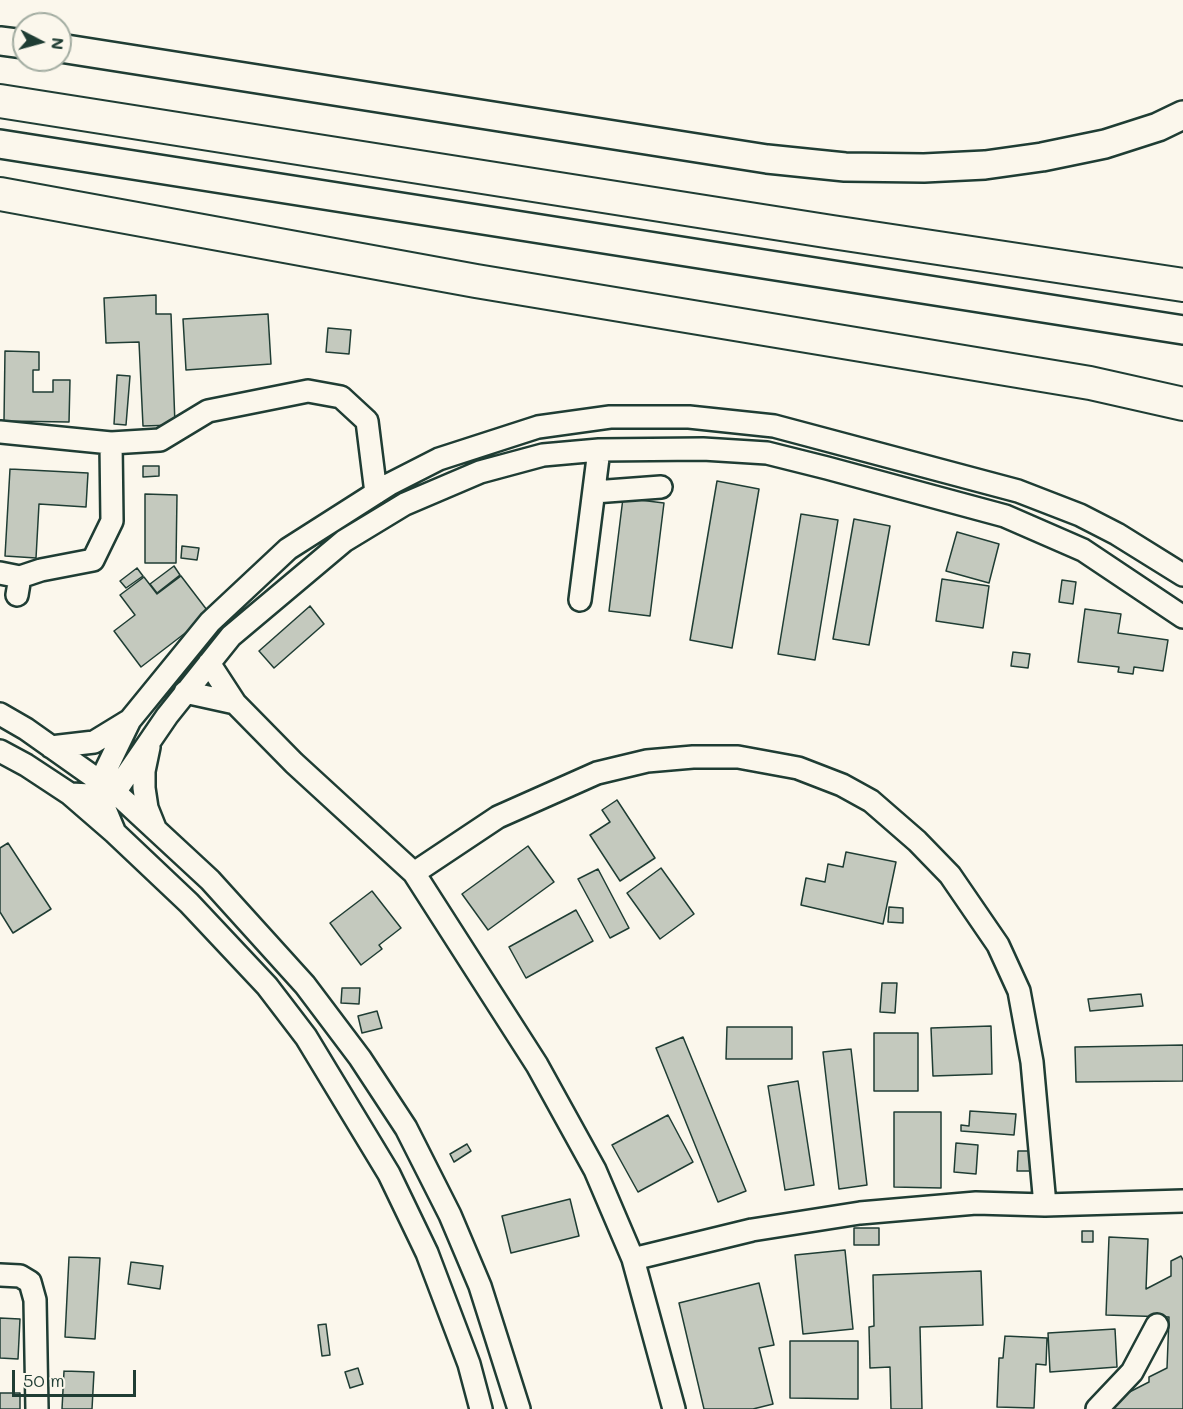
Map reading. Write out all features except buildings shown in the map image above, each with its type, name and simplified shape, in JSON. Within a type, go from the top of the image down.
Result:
[{"type":"highway","points":[[0,101],[1183,285]]},
{"type":"highway","points":[[0,194],[476,281],[1090,383],[1183,404]]},
{"type":"main road","points":[[72,50],[732,154],[845,167],[924,168],[985,165],[1019,160],[1105,144],[1158,127],[1183,115]]},
{"type":"main road","points":[[0,144],[1183,330]]},
{"type":"street","points":[[0,432],[111,444],[160,440],[208,411],[308,391],[341,397],[367,422],[376,493]]},
{"type":"street","points":[[115,833],[105,809],[105,789],[130,720],[210,622],[288,549],[376,493],[439,459],[538,427],[610,417],[688,417],[774,426],[1018,491],[1080,515],[1117,534],[1183,575]]},
{"type":"street","points":[[12,582],[41,570],[93,560],[112,521],[111,444]]},
{"type":"street","points":[[70,794],[105,789],[150,740],[185,692],[231,636],[335,548],[405,504],[490,469],[543,455],[600,450],[703,448],[766,453],[1005,516],[1083,550],[1183,617]]},
{"type":"street","points":[[580,600],[600,450]]},
{"type":"street","points":[[594,492],[662,487]]},
{"type":"street","points":[[208,663],[235,703],[302,770],[414,873],[537,1065],[595,1170],[633,1260],[674,1409]]},
{"type":"street","points":[[185,692],[235,703]]},
{"type":"street","points":[[0,714],[51,747],[105,789],[210,880],[304,985],[360,1058],[406,1128],[450,1215],[480,1286],[519,1409]]},
{"type":"street","points":[[51,747],[94,742],[130,720]]},
{"type":"street","points":[[150,740],[144,771],[144,788],[147,808],[156,831]]},
{"type":"street","points":[[0,751],[70,794],[115,833],[189,903],[267,986],[306,1036],[389,1174],[427,1253],[469,1364],[481,1409]]},
{"type":"street","points":[[414,873],[498,817],[597,773],[647,761],[693,757],[738,757],[798,768],[842,785],[871,801],[950,875],[998,945],[1019,991],[1030,1052],[1045,1205]]},
{"type":"street","points":[[633,1260],[752,1230],[860,1213],[976,1203],[1045,1205],[1183,1201]]},
{"type":"street","points":[[0,1275],[20,1276],[30,1282],[35,1300],[36,1409]]},
{"type":"street","points":[[1097,1409],[1132,1372],[1157,1325]]}]
